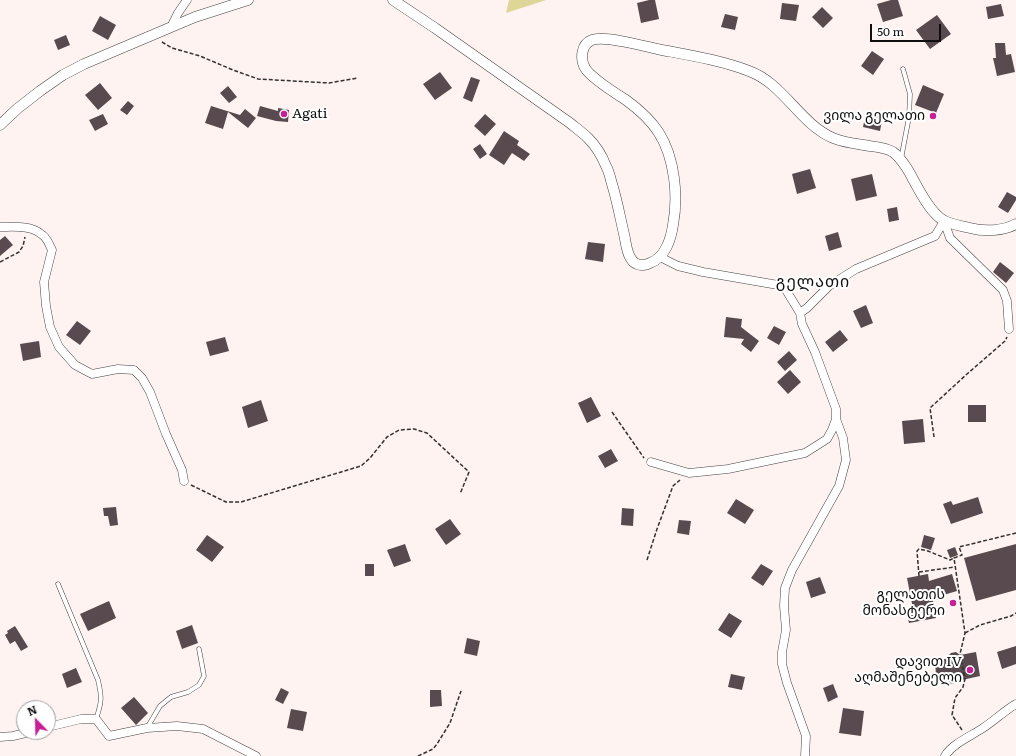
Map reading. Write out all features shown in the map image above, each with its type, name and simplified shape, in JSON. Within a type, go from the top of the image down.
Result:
[{"type":"street","points":[[171,27],[187,0]]},
{"type":"street","points":[[0,125],[40,90],[63,75],[84,64],[195,17],[248,0]]},
{"type":"street","points":[[393,0],[442,33],[589,138],[600,153],[608,169],[627,250],[631,259],[637,264],[645,265],[652,263],[660,257],[666,248],[673,228],[676,212],[672,162],[666,144],[649,120],[586,70],[582,61],[582,54],[586,44],[593,39],[603,38],[620,41],[720,62],[748,70],[760,76],[776,88],[805,119],[828,136],[851,143],[892,151],[901,160],[928,204],[944,221],[975,230],[996,230],[1016,224]]},
{"type":"street","points":[[800,313],[808,308],[829,286],[856,269],[936,236],[944,221]]},
{"type":"street","points":[[944,221],[950,238],[1003,290],[1007,301],[1009,330]]},
{"type":"street","points":[[0,227],[25,227],[41,233],[46,239],[52,250],[44,282],[46,306],[50,327],[58,347],[74,365],[92,374],[118,369],[134,370],[142,378],[150,392],[182,470],[184,481]]},
{"type":"street","points":[[651,462],[689,473],[728,469],[805,453],[826,439],[832,430],[836,418],[836,409],[828,385],[802,324],[800,313],[786,290],[778,285],[703,272],[678,266],[660,257]]},
{"type":"street","points":[[805,756],[806,736],[787,683],[782,664],[782,652],[786,630],[784,606],[785,588],[792,570],[839,486],[846,460],[843,438],[836,418]]},
{"type":"street","points":[[945,756],[967,737],[983,728],[1016,704]]},
{"type":"street","points":[[56,725],[81,719],[96,719],[109,736],[147,728],[177,726],[203,729],[256,756]]},
{"type":"street","points":[[0,737],[16,735]]},
{"type":"lane","points":[[901,160],[909,117],[910,94],[903,69]]},
{"type":"lane","points":[[58,584],[98,680],[101,693],[101,707],[96,719]]},
{"type":"lane","points":[[147,728],[160,706],[171,697],[188,692],[199,685],[204,676],[199,649]]},
{"type":"path","points":[[152,35],[172,48],[200,56],[258,79],[329,84],[358,78]]},
{"type":"path","points":[[0,262],[19,252],[23,246],[25,227]]},
{"type":"path","points":[[934,437],[930,408],[1005,341],[1009,330]]},
{"type":"path","points":[[612,412],[643,457],[651,462]]},
{"type":"path","points":[[184,481],[226,502],[241,502],[361,466],[370,458],[387,437],[399,430],[414,429],[427,433],[469,472],[460,494]]},
{"type":"path","points":[[647,560],[673,486],[689,473]]},
{"type":"path","points":[[919,576],[917,551],[919,549],[950,560],[962,555],[959,547],[1016,533]]},
{"type":"path","points":[[954,558],[965,633],[960,654],[966,679],[963,687],[955,698],[952,715],[967,737]]},
{"type":"path","points":[[919,572],[955,567]]},
{"type":"path","points":[[965,633],[980,625],[1016,613]]},
{"type":"path","points":[[418,756],[433,749],[437,744],[450,723],[461,691]]},
{"type":"shaded area","points":[[509,0],[546,0],[506,13]]},
{"type":"building","points":[[655,0],[659,19],[641,23],[637,3]]},
{"type":"building","points":[[891,0],[898,0],[903,16],[883,22],[877,4]]},
{"type":"building","points":[[782,3],[799,5],[796,21],[780,19]]},
{"type":"building","points":[[1001,4],[1004,16],[988,19],[986,7]]},
{"type":"building","points":[[822,7],[833,18],[823,28],[812,17]]},
{"type":"building","points":[[725,14],[738,17],[735,30],[721,27]]},
{"type":"building","points":[[937,15],[951,34],[930,49],[916,30]]},
{"type":"building","points":[[100,16],[116,25],[108,40],[92,31]]},
{"type":"building","points":[[66,35],[70,45],[58,50],[54,40]]},
{"type":"building","points":[[995,43],[1005,43],[1006,55],[1011,54],[1015,72],[997,76],[993,58],[996,58]]},
{"type":"building","points":[[872,51],[884,59],[873,75],[861,66]]},
{"type":"building","points":[[440,72],[452,88],[435,100],[423,84]]},
{"type":"building","points":[[471,77],[480,80],[472,102],[463,98]]},
{"type":"building","points":[[100,83],[112,98],[98,110],[85,95]]},
{"type":"building","points":[[923,85],[944,94],[936,113],[915,105]]},
{"type":"building","points":[[228,86],[237,97],[229,103],[220,93]]},
{"type":"building","points":[[128,101],[134,106],[127,115],[120,110]]},
{"type":"building","points":[[211,106],[240,115],[245,109],[256,118],[248,128],[228,112],[223,129],[205,123]]},
{"type":"building","points":[[260,106],[278,111],[278,108],[289,110],[288,122],[276,121],[257,116]]},
{"type":"building","points":[[866,112],[883,115],[880,131],[863,127]]},
{"type":"building","points":[[103,114],[108,124],[95,131],[89,120]]},
{"type":"building","points":[[485,114],[496,124],[485,136],[474,126]]},
{"type":"building","points":[[504,131],[519,141],[517,145],[530,154],[524,161],[512,153],[504,165],[489,155]]},
{"type":"building","points":[[480,144],[487,154],[480,159],[473,149]]},
{"type":"building","points":[[810,169],[816,188],[797,194],[792,174]]},
{"type":"building","points":[[872,174],[877,196],[856,201],[851,179]]},
{"type":"building","points":[[1007,192],[1016,197],[1016,200],[1008,213],[998,207]]},
{"type":"building","points":[[897,207],[899,220],[889,222],[887,209]]},
{"type":"building","points":[[838,232],[842,247],[829,251],[825,236]]},
{"type":"building","points":[[5,236],[13,245],[0,256],[0,240]]},
{"type":"building","points":[[588,242],[605,244],[603,262],[585,259]]},
{"type":"building","points":[[1000,262],[1014,273],[1006,283],[993,272]]},
{"type":"building","points":[[866,305],[873,323],[861,328],[853,311]]},
{"type":"building","points":[[726,317],[742,319],[741,327],[759,341],[751,352],[741,344],[744,339],[724,337]]},
{"type":"building","points":[[77,321],[91,331],[80,345],[66,335]]},
{"type":"building","points":[[774,326],[786,332],[779,345],[767,338]]},
{"type":"building","points":[[840,330],[848,340],[833,352],[825,342]]},
{"type":"building","points":[[225,337],[229,351],[210,356],[206,342]]},
{"type":"building","points":[[39,341],[41,357],[23,361],[20,344]]},
{"type":"building","points":[[789,351],[797,360],[785,371],[777,362]]},
{"type":"building","points":[[790,370],[801,382],[788,394],[777,382]]},
{"type":"building","points":[[591,397],[601,416],[587,423],[578,403]]},
{"type":"building","points":[[261,400],[268,421],[248,428],[242,407]]},
{"type":"building","points":[[968,405],[986,405],[986,422],[968,422]]},
{"type":"building","points":[[923,419],[925,442],[904,444],[902,421]]},
{"type":"building","points":[[611,449],[618,461],[605,468],[598,456]]},
{"type":"building","points":[[978,497],[983,513],[951,524],[943,504],[951,501],[953,505]]},
{"type":"building","points":[[736,499],[754,510],[745,524],[727,513]]},
{"type":"building","points":[[116,507],[118,525],[110,526],[108,516],[104,516],[103,508]]},
{"type":"building","points":[[622,508],[634,509],[633,526],[621,525]]},
{"type":"building","points":[[450,519],[461,534],[446,545],[435,529]]},
{"type":"building","points":[[679,520],[691,521],[689,535],[677,533]]},
{"type":"building","points":[[207,535],[224,547],[212,562],[196,550]]},
{"type":"building","points":[[924,535],[935,538],[931,550],[921,547]]},
{"type":"building","points":[[405,544],[411,561],[394,567],[387,550]]},
{"type":"building","points":[[1016,544],[1016,590],[976,601],[964,558]]},
{"type":"building","points":[[955,547],[958,555],[950,558],[947,550]]},
{"type":"building","points":[[365,564],[374,564],[374,576],[365,576]]},
{"type":"building","points":[[761,564],[773,571],[763,586],[751,578]]},
{"type":"building","points":[[928,574],[929,581],[952,574],[957,591],[940,596],[940,599],[933,600],[936,618],[909,623],[906,611],[913,609],[907,578]]},
{"type":"building","points":[[820,577],[826,593],[811,598],[806,582]]},
{"type":"building","points":[[109,601],[116,618],[88,631],[80,614]]},
{"type":"building","points":[[729,613],[742,621],[731,638],[718,630]]},
{"type":"building","points":[[192,625],[198,643],[182,649],[176,631]]},
{"type":"building","points":[[15,626],[28,647],[21,651],[15,641],[10,644],[5,635],[8,633],[7,631]]},
{"type":"building","points":[[467,638],[480,641],[477,656],[464,653]]},
{"type":"building","points":[[1016,646],[1016,664],[1002,669],[997,652]]},
{"type":"building","points":[[956,652],[960,655],[976,652],[980,676],[962,680],[962,682],[949,684],[948,674],[936,675],[935,661],[945,659],[951,653]]},
{"type":"building","points":[[76,668],[82,682],[67,688],[62,674]]},
{"type":"building","points":[[731,674],[745,677],[742,690],[728,687]]},
{"type":"building","points":[[833,684],[838,697],[828,702],[823,688]]},
{"type":"building","points":[[281,688],[289,692],[283,704],[275,700]]},
{"type":"building","points":[[430,690],[441,690],[442,706],[430,707]]},
{"type":"building","points":[[134,697],[148,713],[136,725],[121,708]]},
{"type":"building","points":[[843,708],[864,711],[861,736],[839,733]]},
{"type":"building","points":[[291,709],[307,712],[303,731],[287,728]]},
{"type":"place","name":"Agati","points":[[284,114]]},
{"type":"place","name":"ვილა გელათი","points":[[933,116]]},
{"type":"place","name":"გელათის მონასტერი","points":[[953,603]]},
{"type":"place","name":"დავით IV აღმაშენებელი","points":[[970,670]]},
{"type":"district","name":"გელათი","points":[[813,282]]}]
